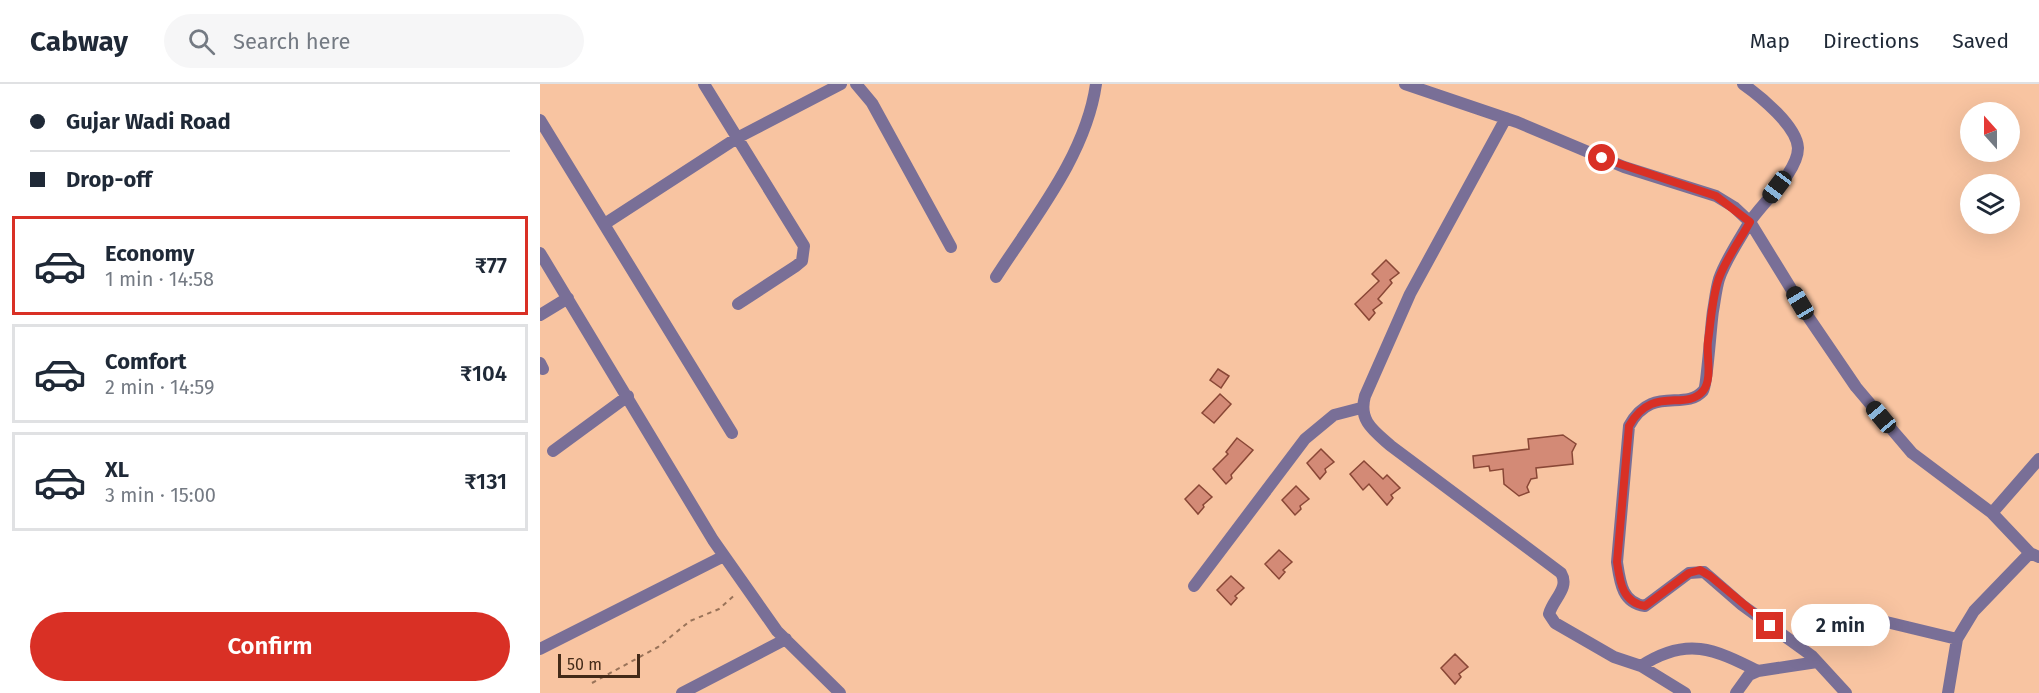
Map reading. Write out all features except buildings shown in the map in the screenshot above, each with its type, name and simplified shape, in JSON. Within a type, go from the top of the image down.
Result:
[{"type":"street","points":[[704,84],[799,235],[804,254],[796,266],[738,304]]},
{"type":"street","points":[[606,224],[736,138],[841,84]]},
{"type":"street","points":[[855,84],[872,103],[951,247]]},
{"type":"street","points":[[996,277],[1057,184],[1089,115],[1096,84]]},
{"type":"street","points":[[1405,84],[1506,118],[1624,167],[1716,196],[1750,222],[1809,318],[1856,387],[1912,453],[1992,513],[2035,555],[1974,611],[1957,639],[1948,693]]},
{"type":"street","points":[[1743,84],[1757,94],[1790,127],[1798,144],[1797,154],[1790,170],[1750,222],[1719,278],[1708,344],[1706,383],[1703,391],[1695,396],[1661,400],[1642,408],[1629,426],[1617,562],[1625,596],[1641,606],[1650,603],[1689,573],[1704,572],[1742,605],[1817,662],[1846,693]]},
{"type":"street","points":[[1506,118],[1410,294],[1361,408],[1363,416],[1377,435],[1561,573],[1564,586],[1549,614],[1555,623],[1614,657],[1641,666],[1685,693]]},
{"type":"street","points":[[540,120],[606,224],[732,433]]},
{"type":"street","points":[[540,253],[744,586],[786,639],[840,693]]},
{"type":"street","points":[[540,315],[568,298]]},
{"type":"street","points":[[553,451],[628,396]]},
{"type":"street","points":[[1194,586],[1305,439],[1334,416],[1361,408]]},
{"type":"street","points":[[1992,513],[2039,459]]},
{"type":"street","points":[[540,649],[724,556]]},
{"type":"street","points":[[1849,613],[1957,639]]},
{"type":"street","points":[[682,693],[786,639]]},
{"type":"street","points":[[1641,666],[1664,653],[1706,649],[1718,651],[1758,671]]},
{"type":"street","points":[[1736,693],[1749,675],[1758,671],[1817,662]]},
{"type":"path","points":[[592,683],[658,647],[690,621],[720,609],[744,586]]},
{"type":"route","points":[[1602,158],[1716,196],[1734,207],[1750,222],[1719,278],[1708,344],[1707,376],[1703,391],[1683,399],[1661,400],[1652,403],[1642,408],[1629,426],[1617,562],[1621,585],[1625,596],[1636,604],[1645,606],[1689,573],[1700,570],[1770,626]]}]
